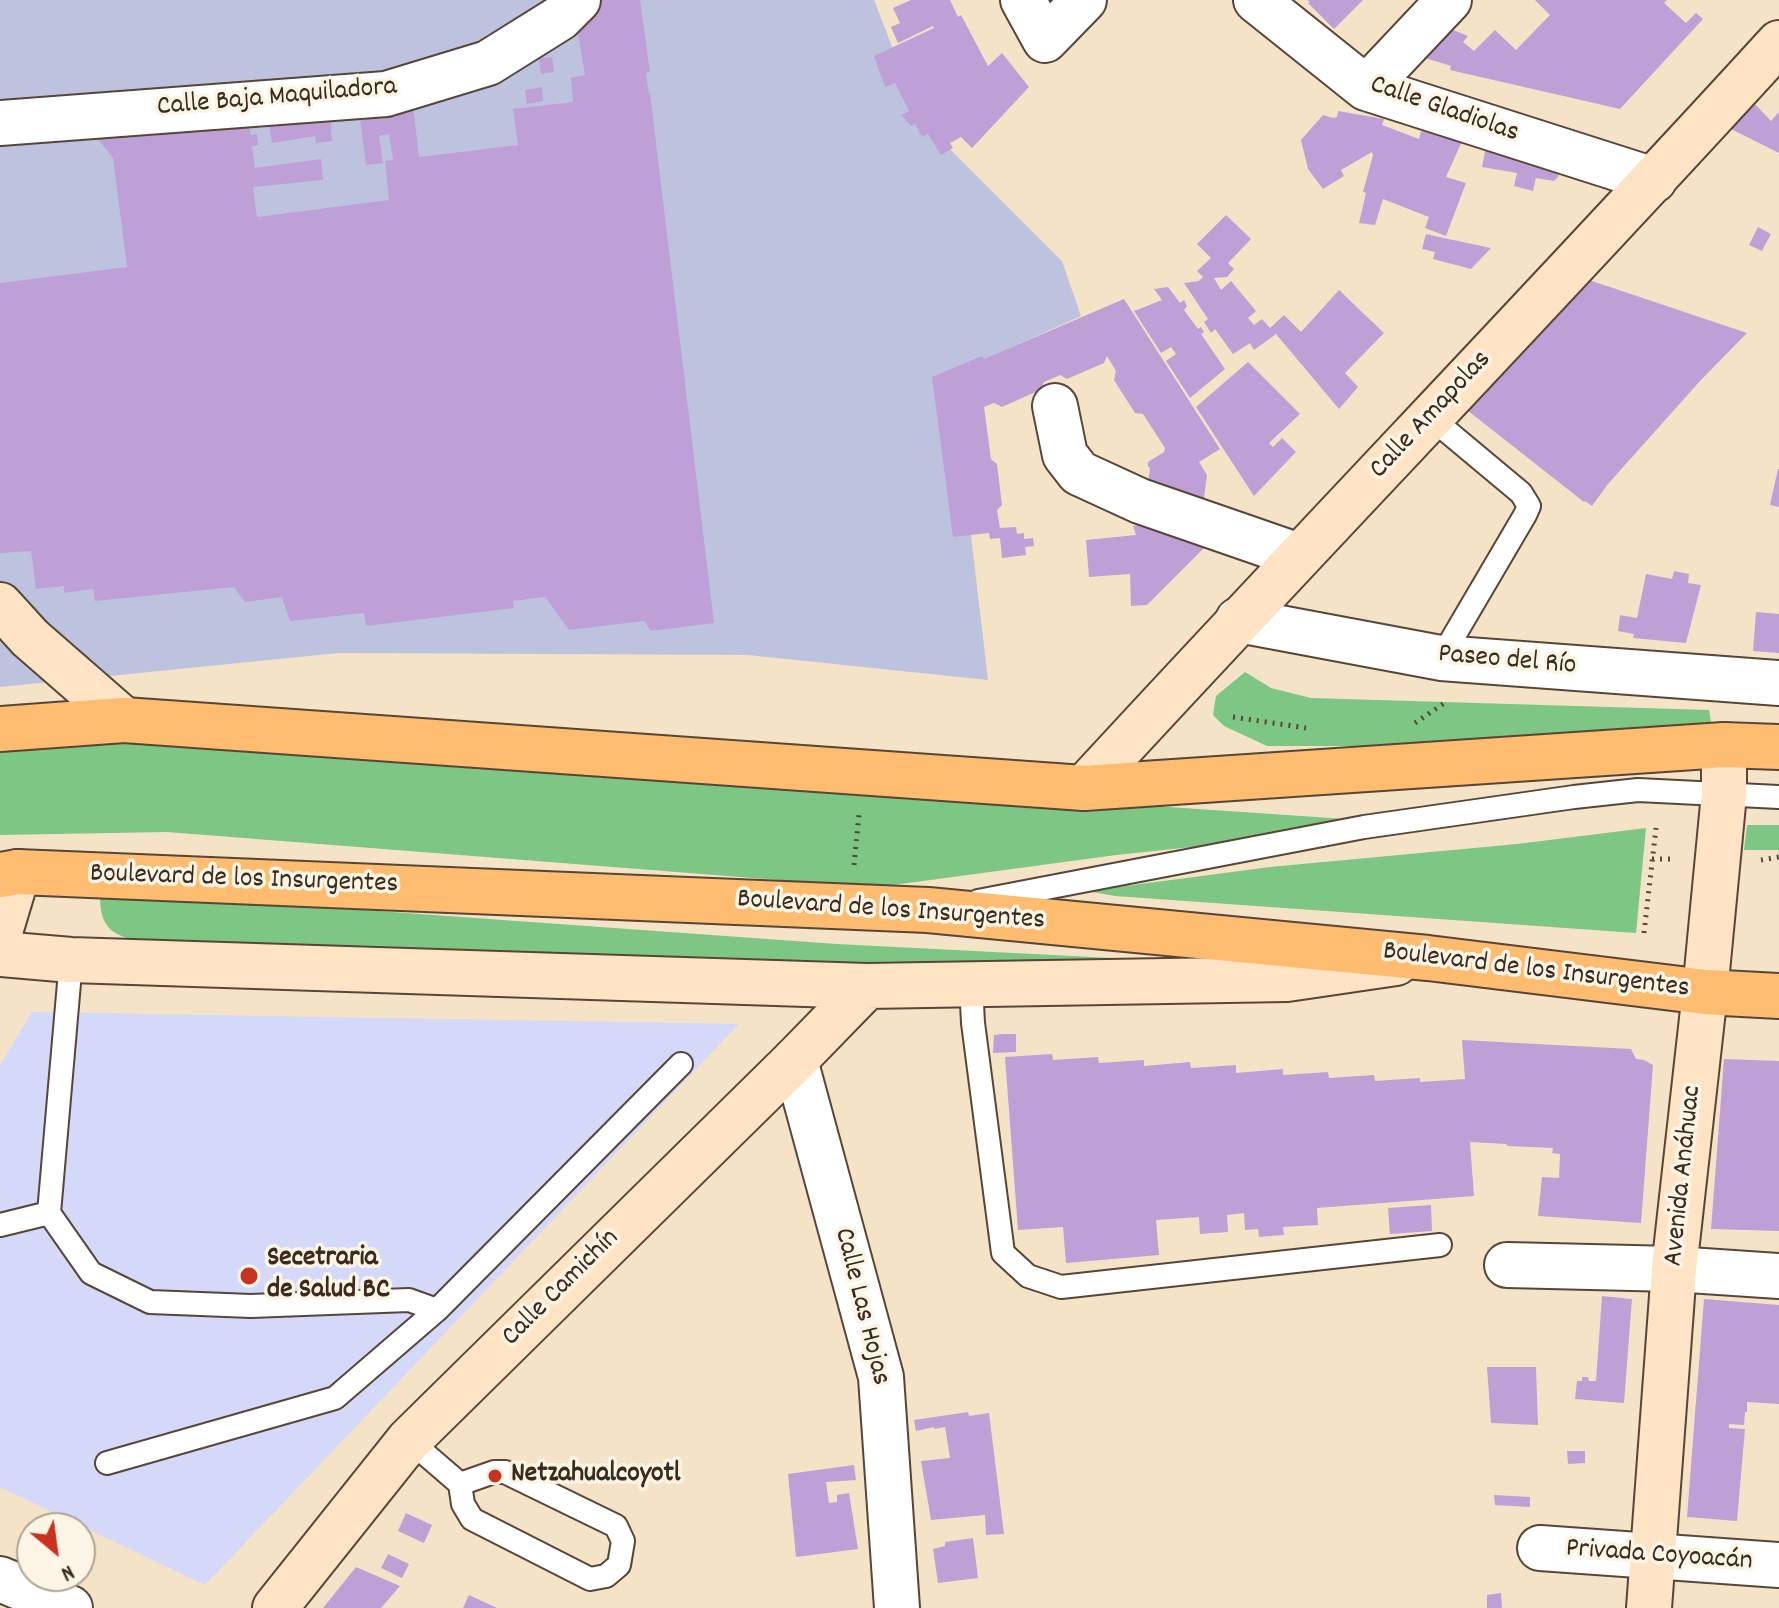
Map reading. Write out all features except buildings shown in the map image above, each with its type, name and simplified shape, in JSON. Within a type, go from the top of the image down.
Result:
[{"type":"main road","points":[[0,729],[124,720],[1084,788],[1724,745],[1779,747]]},
{"type":"main road","name":"Boulevard de los Insurgentes","points":[[9,873],[928,910],[1428,958],[1705,992],[1779,996]]},
{"type":"street","name":"Calle Baja Maquiladora","points":[[0,123],[386,94],[488,63],[560,18],[578,0]]},
{"type":"street","points":[[1023,0],[1045,40],[1084,0]]},
{"type":"street","name":"Calle Gladiolas","points":[[1256,0],[1366,88],[1654,180]]},
{"type":"street","points":[[1366,88],[1449,0]]},
{"type":"street","name":"Calle Amapolas","points":[[1084,788],[1779,43]]},
{"type":"street","points":[[1055,406],[1065,455],[1079,473],[1140,501],[1299,556]]},
{"type":"street","points":[[0,605],[30,638],[124,720]]},
{"type":"street","name":"Paseo del Río","points":[[1238,620],[1441,658],[1779,683]]},
{"type":"street","name":"Avenida Anáhuac","points":[[1649,1608],[1674,1269],[1724,794],[1724,745]]},
{"type":"street","points":[[0,932],[9,873]]},
{"type":"street","points":[[0,954],[71,960],[867,986],[1287,979],[1428,958]]},
{"type":"street","name":"Calle Camichín","points":[[275,1608],[409,1440],[867,986]]},
{"type":"street","name":"Calle Las Hojas","points":[[795,1060],[881,1377],[897,1608]]},
{"type":"street","points":[[1507,1265],[1674,1269],[1779,1276]]},
{"type":"street","name":"Privada Coyoacán","points":[[1540,1548],[1779,1565]]},
{"type":"street","points":[[0,1579],[70,1608]]},
{"type":"lane","points":[[1430,417],[1521,493],[1529,506],[1441,658]]},
{"type":"lane","points":[[928,910],[1379,825],[1638,790],[1779,797]]},
{"type":"lane","points":[[71,960],[49,1213],[91,1273],[150,1302],[251,1306],[409,1300],[437,1310]]},
{"type":"lane","points":[[971,984],[973,1023],[1003,1253],[1028,1276],[1061,1287],[1440,1245]]},
{"type":"lane","points":[[107,1463],[335,1398],[437,1310],[681,1064]]},
{"type":"lane","points":[[0,1225],[49,1213]]},
{"type":"lane","points":[[409,1440],[460,1484],[463,1504],[472,1519],[590,1579],[606,1576],[619,1565],[623,1541],[616,1526],[505,1472],[494,1472],[460,1484]]},
{"type":"path","points":[[1412,725],[1445,702],[1460,703]]},
{"type":"path","points":[[1233,717],[1311,728]]},
{"type":"path","points":[[854,871],[859,814]]},
{"type":"path","points":[[1644,933],[1656,828]]},
{"type":"path","points":[[1652,859],[1675,859]]},
{"type":"shaded area","points":[[0,0],[874,0],[920,119],[1062,261],[1081,316],[952,374],[988,680],[748,655],[339,653],[0,687]]},
{"type":"shaded area","name":"Secetraria de Salud BC","points":[[32,1012],[739,1024],[205,1585],[96,1533],[96,1512],[52,1512],[0,1487],[0,1065]]},
{"type":"green space","points":[[1245,672],[1271,688],[1311,698],[1709,710],[1711,722],[1396,746],[1267,746],[1224,726],[1213,715],[1216,696]]},
{"type":"green space","points":[[90,738],[639,771],[1360,820],[1230,843],[886,886],[167,832],[0,835],[0,747]]},
{"type":"green space","points":[[1747,825],[1779,825],[1779,850],[1744,850]]},
{"type":"green space","points":[[1646,828],[1636,933],[1115,896],[1087,891],[1270,867],[1517,844]]},
{"type":"green space","points":[[155,895],[837,944],[1210,963],[971,974],[146,942],[118,935],[103,918],[100,897]]},
{"type":"place","name":"Secetraria de Salud BC","points":[[249,1276]]},
{"type":"place","name":"Netzahualcoyotl","points":[[495,1476]]}]
